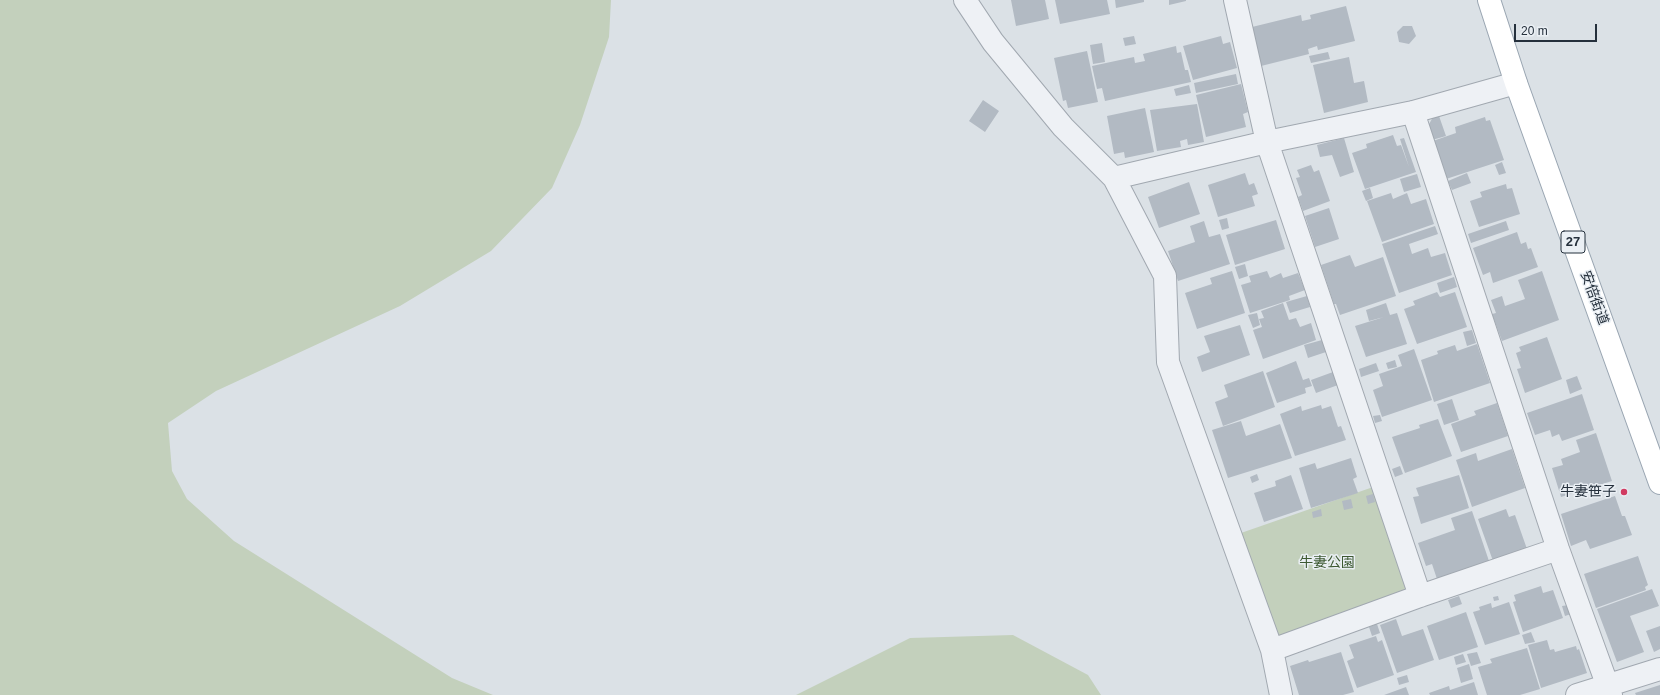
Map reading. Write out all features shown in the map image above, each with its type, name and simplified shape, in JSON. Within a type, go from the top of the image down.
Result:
[{"type":"main road","name":"安倍街道","points":[[1489,0],[1516,83],[1660,483]]},
{"type":"street","points":[[965,0],[993,42],[1063,127],[1114,178],[1165,276],[1168,362],[1272,650],[1281,695]]},
{"type":"street","points":[[1235,0],[1268,142],[1420,596]]},
{"type":"street","points":[[1114,178],[1268,142],[1413,112],[1516,83]]},
{"type":"street","points":[[1413,112],[1558,549],[1609,690]]},
{"type":"street","points":[[1272,650],[1420,596],[1558,549]]},
{"type":"street","points":[[1577,695],[1609,690],[1660,669]]},
{"type":"green space","points":[[0,0],[611,0],[609,37],[580,125],[552,188],[491,251],[400,306],[216,391],[168,423],[172,471],[187,499],[234,541],[452,678],[493,695],[0,695]]},
{"type":"green space","name":"牛妻公園","points":[[1376,486],[1413,592],[1278,640],[1241,533]]},
{"type":"green space","points":[[1013,635],[1088,675],[1101,695],[796,695],[910,638]]},
{"type":"building","points":[[1011,0],[1045,0],[1049,19],[1016,26]]},
{"type":"building","points":[[1055,0],[1107,0],[1110,14],[1060,24]]},
{"type":"building","points":[[1115,0],[1144,0],[1144,2],[1116,8]]},
{"type":"building","points":[[1169,0],[1186,0],[1186,1],[1169,5]]},
{"type":"building","points":[[1346,6],[1355,41],[1318,50],[1317,46],[1308,49],[1309,54],[1261,66],[1252,27],[1301,15],[1302,21],[1311,19],[1310,15]]},
{"type":"building","points":[[1403,26],[1412,26],[1416,36],[1409,44],[1399,42],[1397,32]]},
{"type":"building","points":[[1134,36],[1136,44],[1125,46],[1123,38]]},
{"type":"building","points":[[1221,36],[1223,44],[1230,42],[1237,68],[1193,80],[1183,46]]},
{"type":"building","points":[[1102,43],[1105,62],[1093,64],[1090,45]]},
{"type":"building","points":[[1176,46],[1177,53],[1181,52],[1185,70],[1188,70],[1191,82],[1105,101],[1102,88],[1097,89],[1092,66],[1134,57],[1135,63],[1145,61],[1143,54]]},
{"type":"building","points":[[1087,51],[1098,102],[1068,108],[1066,100],[1063,101],[1054,58]]},
{"type":"building","points":[[1328,52],[1330,59],[1311,63],[1309,56]]},
{"type":"building","points":[[1349,57],[1354,83],[1364,81],[1368,102],[1324,113],[1313,65]]},
{"type":"building","points":[[1236,74],[1238,84],[1196,93],[1194,83]]},
{"type":"building","points":[[1241,84],[1248,112],[1243,114],[1246,127],[1206,137],[1196,95]]},
{"type":"building","points":[[1189,85],[1191,93],[1176,96],[1174,89]]},
{"type":"building","points":[[983,100],[999,111],[985,132],[969,121]]},
{"type":"building","points":[[1197,104],[1204,142],[1188,145],[1187,139],[1180,141],[1181,147],[1157,151],[1150,110]]},
{"type":"building","points":[[1145,108],[1154,152],[1125,158],[1124,152],[1114,154],[1107,116]]},
{"type":"building","points":[[1439,116],[1446,136],[1432,140],[1428,126],[1433,117]]},
{"type":"building","points":[[1485,117],[1486,121],[1490,120],[1504,160],[1446,179],[1433,141],[1456,133],[1455,127]]},
{"type":"building","points":[[1393,135],[1397,146],[1401,145],[1409,167],[1400,139],[1404,138],[1416,172],[1365,189],[1352,153],[1367,148],[1366,144]]},
{"type":"building","points":[[1344,138],[1354,172],[1340,177],[1332,155],[1320,157],[1317,145]]},
{"type":"building","points":[[1502,162],[1506,173],[1499,175],[1495,165]]},
{"type":"building","points":[[1311,165],[1314,172],[1319,170],[1330,201],[1303,211],[1298,197],[1302,195],[1296,178],[1300,177],[1297,170]]},
{"type":"building","points":[[1245,173],[1249,185],[1254,183],[1258,194],[1252,196],[1255,206],[1218,217],[1208,185]]},
{"type":"building","points":[[1467,173],[1471,183],[1452,190],[1448,181]]},
{"type":"building","points":[[1417,174],[1421,187],[1404,192],[1400,179]]},
{"type":"building","points":[[1189,182],[1200,214],[1159,228],[1148,197]]},
{"type":"building","points":[[1506,184],[1507,189],[1512,188],[1520,214],[1479,227],[1470,201],[1482,197],[1480,192]]},
{"type":"building","points":[[1370,188],[1373,198],[1366,201],[1362,191]]},
{"type":"building","points":[[1391,193],[1393,199],[1407,193],[1411,204],[1426,199],[1434,224],[1382,242],[1367,201]]},
{"type":"building","points":[[1329,208],[1339,239],[1315,247],[1305,216]]},
{"type":"building","points":[[1227,218],[1229,228],[1222,230],[1219,220]]},
{"type":"building","points":[[1276,220],[1285,249],[1235,265],[1226,235]]},
{"type":"building","points":[[1204,221],[1209,237],[1220,234],[1230,264],[1178,281],[1168,251],[1195,242],[1190,226]]},
{"type":"building","points":[[1506,221],[1509,230],[1471,243],[1468,234]]},
{"type":"building","points":[[1435,226],[1438,234],[1409,244],[1412,254],[1428,248],[1431,257],[1445,253],[1452,275],[1399,293],[1382,244]]},
{"type":"building","points":[[1517,232],[1521,244],[1526,242],[1528,249],[1531,248],[1538,267],[1493,283],[1490,272],[1483,275],[1473,248]]},
{"type":"building","points":[[1350,255],[1355,267],[1383,257],[1396,296],[1340,315],[1336,304],[1334,304],[1321,265]]},
{"type":"building","points":[[1245,264],[1248,276],[1239,279],[1235,267]]},
{"type":"building","points":[[1232,271],[1245,313],[1197,329],[1185,293],[1212,284],[1210,278]]},
{"type":"building","points":[[1267,271],[1270,278],[1281,273],[1283,278],[1298,273],[1305,290],[1289,296],[1290,300],[1250,313],[1241,285],[1251,282],[1249,276]]},
{"type":"building","points":[[1542,271],[1559,320],[1502,341],[1492,314],[1496,313],[1491,300],[1502,296],[1505,306],[1525,299],[1518,280]]},
{"type":"building","points":[[1454,277],[1457,287],[1440,293],[1437,283]]},
{"type":"building","points":[[1437,292],[1440,297],[1455,292],[1467,327],[1417,344],[1404,309],[1415,305],[1413,301]]},
{"type":"building","points":[[1307,296],[1310,307],[1290,313],[1286,302]]},
{"type":"building","points":[[1283,303],[1289,320],[1296,318],[1300,327],[1311,323],[1316,340],[1263,359],[1253,330],[1262,327],[1259,319],[1264,318],[1261,311]]},
{"type":"building","points":[[1386,303],[1390,315],[1397,313],[1407,344],[1366,357],[1355,326],[1384,317],[1369,321],[1366,310]]},
{"type":"building","points":[[1257,313],[1260,325],[1253,328],[1248,315]]},
{"type":"building","points":[[1240,325],[1250,355],[1202,372],[1197,357],[1210,352],[1204,336]]},
{"type":"building","points":[[1472,330],[1476,343],[1467,346],[1463,332]]},
{"type":"building","points":[[1547,337],[1562,379],[1525,393],[1517,369],[1521,368],[1516,353],[1521,351],[1519,347]]},
{"type":"building","points":[[1322,340],[1326,352],[1308,358],[1304,345]]},
{"type":"building","points":[[1477,344],[1490,383],[1434,402],[1421,360],[1438,354],[1437,351],[1455,345],[1457,351]]},
{"type":"building","points":[[1414,349],[1432,400],[1382,417],[1373,390],[1383,386],[1379,374],[1402,366],[1398,355]]},
{"type":"building","points":[[1395,360],[1397,367],[1388,369],[1386,363]]},
{"type":"building","points":[[1296,361],[1303,380],[1309,378],[1312,386],[1305,388],[1306,393],[1277,403],[1266,373]]},
{"type":"building","points":[[1376,363],[1379,371],[1361,377],[1359,369]]},
{"type":"building","points":[[1263,371],[1275,407],[1223,426],[1215,402],[1228,397],[1224,385]]},
{"type":"building","points":[[1333,372],[1338,385],[1316,393],[1311,380]]},
{"type":"building","points":[[1577,376],[1582,389],[1570,394],[1566,380]]},
{"type":"building","points":[[1582,394],[1594,430],[1562,441],[1559,434],[1552,437],[1550,430],[1535,435],[1527,413]]},
{"type":"building","points":[[1452,399],[1459,420],[1444,425],[1437,404]]},
{"type":"building","points":[[1497,403],[1508,436],[1461,452],[1451,424],[1476,415],[1474,411]]},
{"type":"building","points":[[1321,405],[1322,409],[1331,406],[1338,427],[1341,426],[1346,440],[1295,456],[1280,414],[1301,406],[1302,411]]},
{"type":"building","points":[[1380,415],[1382,421],[1375,423],[1373,416]]},
{"type":"building","points":[[1438,419],[1452,456],[1405,473],[1392,437],[1420,428],[1419,425]]},
{"type":"building","points":[[1241,421],[1246,436],[1280,424],[1292,458],[1228,478],[1212,430]]},
{"type":"building","points":[[1596,433],[1612,481],[1561,497],[1552,468],[1563,465],[1561,459],[1580,452],[1576,440]]},
{"type":"building","points":[[1512,449],[1525,488],[1472,507],[1456,460],[1476,453],[1478,461]]},
{"type":"building","points":[[1351,458],[1357,477],[1353,479],[1358,493],[1311,508],[1299,468],[1315,463],[1317,469]]},
{"type":"building","points":[[1400,466],[1403,474],[1395,477],[1392,469]]},
{"type":"building","points":[[1257,474],[1259,480],[1252,483],[1250,477]]},
{"type":"building","points":[[1291,475],[1303,509],[1264,522],[1254,493],[1276,486],[1275,481]]},
{"type":"building","points":[[1459,475],[1469,508],[1421,524],[1413,497],[1419,496],[1416,488]]},
{"type":"building","points":[[1373,494],[1375,502],[1368,504],[1366,496]]},
{"type":"building","points":[[1615,496],[1622,516],[1625,516],[1632,535],[1590,549],[1586,540],[1571,546],[1561,514]]},
{"type":"building","points":[[1351,499],[1353,508],[1344,510],[1342,501]]},
{"type":"building","points":[[1321,509],[1322,516],[1313,518],[1312,512]]},
{"type":"building","points":[[1506,509],[1509,517],[1515,515],[1527,549],[1493,561],[1478,519]]},
{"type":"building","points":[[1472,511],[1489,561],[1437,579],[1432,564],[1426,566],[1418,543],[1455,530],[1451,518]]},
{"type":"building","points":[[1638,556],[1648,585],[1645,587],[1646,590],[1596,608],[1584,574]]},
{"type":"building","points":[[1541,586],[1543,593],[1553,590],[1563,618],[1523,632],[1513,602],[1516,601],[1514,595]]},
{"type":"building","points":[[1652,589],[1659,606],[1630,616],[1644,652],[1617,662],[1597,609]]},
{"type":"building","points":[[1459,596],[1462,604],[1451,608],[1448,600]]},
{"type":"building","points":[[1498,596],[1499,600],[1494,601],[1493,597]]},
{"type":"building","points":[[1509,602],[1520,634],[1485,645],[1473,612],[1480,610],[1479,607],[1491,603],[1492,608]]},
{"type":"building","points":[[1569,605],[1571,614],[1565,616],[1562,606]]},
{"type":"building","points":[[1466,612],[1478,647],[1439,660],[1427,626]]},
{"type":"building","points":[[1396,619],[1402,636],[1423,629],[1434,660],[1397,673],[1380,625]]},
{"type":"building","points":[[1377,624],[1380,633],[1372,636],[1369,627]]},
{"type":"building","points":[[1660,626],[1660,649],[1654,652],[1646,631]]},
{"type":"building","points":[[1531,632],[1535,642],[1525,644],[1522,635]]},
{"type":"building","points":[[1376,636],[1378,642],[1382,640],[1394,675],[1357,688],[1347,661],[1354,658],[1349,645]]},
{"type":"building","points":[[1547,640],[1550,650],[1554,649],[1555,652],[1576,646],[1577,650],[1579,649],[1587,673],[1541,688],[1528,645]]},
{"type":"building","points":[[1527,648],[1540,689],[1520,695],[1487,695],[1478,667],[1492,663],[1490,659]]},
{"type":"building","points":[[1341,652],[1354,692],[1343,695],[1299,695],[1290,666]]},
{"type":"building","points":[[1477,652],[1481,663],[1471,666],[1467,654]]},
{"type":"building","points":[[1463,654],[1466,662],[1456,665],[1454,657]]},
{"type":"building","points":[[1469,664],[1473,679],[1461,683],[1457,668]]},
{"type":"building","points":[[1407,675],[1409,682],[1399,685],[1397,678]]},
{"type":"building","points":[[1474,682],[1478,695],[1430,695],[1429,693],[1449,686],[1450,690]]},
{"type":"building","points":[[1660,685],[1660,695],[1636,695],[1635,693]]},
{"type":"building","points":[[1406,687],[1409,695],[1384,695]]},
{"type":"place","name":"牛妻笹子","points":[[1624,492]]}]
